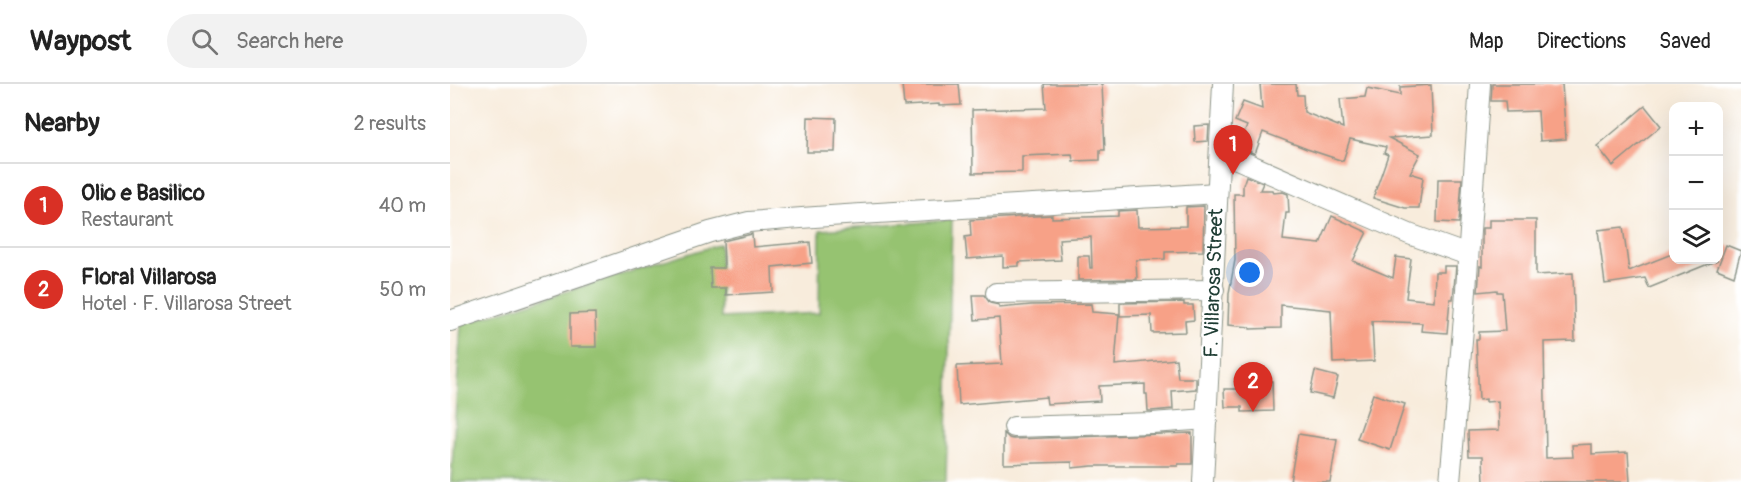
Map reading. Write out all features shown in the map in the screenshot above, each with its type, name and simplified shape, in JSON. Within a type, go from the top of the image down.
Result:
[{"type":"street","name":"F. Villarosa Street","points":[[1203,482],[1223,84]]},
{"type":"street","points":[[1450,482],[1480,84]]},
{"type":"street","points":[[1221,152],[1409,234],[1468,255]]},
{"type":"street","points":[[450,321],[710,232],[749,222],[999,204],[1069,203],[1217,193]]},
{"type":"street","points":[[996,293],[1214,290]]},
{"type":"street","points":[[1014,427],[1207,419]]},
{"type":"green space","points":[[952,220],[946,482],[451,482],[461,324],[720,244],[721,318],[819,313],[820,230]]},
{"type":"building","points":[[902,84],[959,84],[961,105],[904,106]]},
{"type":"building","points":[[1044,84],[1102,84],[1105,150],[1100,150],[1100,160],[1073,161],[1072,154],[1022,156],[1022,172],[973,173],[972,110],[1046,108]]},
{"type":"building","points":[[1260,84],[1296,84],[1297,95],[1303,95],[1304,112],[1343,128],[1340,99],[1365,97],[1367,88],[1400,95],[1400,87],[1431,85],[1433,135],[1389,138],[1420,154],[1410,173],[1423,177],[1419,208],[1405,208],[1373,198],[1388,155],[1384,153],[1386,147],[1350,139],[1343,161],[1263,132],[1255,154],[1239,147],[1247,126],[1235,121],[1243,102],[1262,109]]},
{"type":"building","points":[[1492,84],[1562,84],[1566,139],[1540,141],[1538,111],[1506,112],[1505,101],[1491,101]]},
{"type":"building","points":[[1645,106],[1661,126],[1613,166],[1597,146]]},
{"type":"building","points":[[808,117],[836,118],[835,152],[807,152]]},
{"type":"building","points":[[1209,125],[1208,141],[1195,142],[1194,126]]},
{"type":"building","points":[[1246,176],[1263,183],[1260,190],[1288,194],[1289,213],[1286,213],[1283,240],[1320,244],[1332,216],[1367,232],[1353,261],[1393,278],[1396,257],[1411,259],[1406,298],[1434,301],[1435,272],[1444,272],[1444,266],[1456,266],[1447,333],[1421,331],[1422,323],[1372,321],[1374,361],[1333,363],[1331,310],[1281,305],[1281,328],[1250,329],[1250,327],[1228,325],[1229,293],[1235,260],[1234,194],[1243,194]]},
{"type":"building","points":[[1438,179],[1462,179],[1459,223],[1437,222]]},
{"type":"building","points":[[1204,206],[1203,251],[1165,252],[1165,259],[1136,260],[1137,279],[1078,280],[1078,256],[1089,256],[1090,268],[1092,268],[1091,237],[1059,239],[1061,260],[1019,262],[1019,266],[1003,267],[1003,256],[967,259],[965,237],[971,236],[970,220],[1052,215],[1052,218],[1118,216],[1118,211],[1137,210],[1138,227],[1186,226],[1186,207]]},
{"type":"building","points":[[1489,220],[1536,220],[1536,275],[1573,273],[1575,341],[1544,342],[1546,458],[1573,457],[1572,445],[1592,444],[1592,454],[1628,452],[1630,482],[1484,482],[1483,456],[1469,456],[1468,431],[1499,430],[1498,401],[1479,400],[1476,339],[1479,339],[1479,332],[1505,331],[1502,292],[1497,292],[1497,290],[1478,292],[1480,266],[1482,267],[1482,228],[1489,228]]},
{"type":"building","points":[[1623,227],[1629,271],[1669,255],[1669,264],[1708,264],[1649,288],[1645,278],[1605,284],[1598,230]]},
{"type":"building","points":[[752,234],[753,247],[810,242],[812,263],[772,267],[773,292],[726,295],[726,288],[711,288],[710,268],[724,268],[723,241]]},
{"type":"building","points":[[1726,245],[1741,251],[1734,276],[1717,269],[1719,264],[1723,264]]},
{"type":"building","points":[[973,295],[984,295],[990,303],[999,305],[999,308],[1091,304],[1092,312],[1119,314],[1115,365],[1176,359],[1178,378],[1196,378],[1196,389],[1172,391],[1173,409],[1151,411],[1148,411],[1145,384],[1099,386],[1100,401],[1047,404],[1046,397],[959,405],[957,366],[1002,364],[999,318],[975,320]]},
{"type":"building","points":[[1184,302],[1184,305],[1193,305],[1194,320],[1185,321],[1186,332],[1152,333],[1151,315],[1120,316],[1120,303]]},
{"type":"building","points":[[595,313],[596,347],[570,347],[570,314]]},
{"type":"building","points":[[1315,371],[1338,377],[1333,398],[1310,393]]},
{"type":"building","points":[[1272,381],[1273,411],[1242,412],[1242,407],[1225,407],[1224,389],[1241,389],[1241,382]]},
{"type":"building","points":[[1373,394],[1405,404],[1390,450],[1357,439]]},
{"type":"building","points":[[1004,433],[1014,439],[1192,433],[1192,464],[1072,468],[1072,462],[1004,464]]},
{"type":"building","points":[[1298,434],[1337,440],[1330,482],[1290,482]]},
{"type":"place","name":"Olio e Basilico","points":[[1233,175]]},
{"type":"place","name":"Floral Villarosa","points":[[1253,412]]}]
